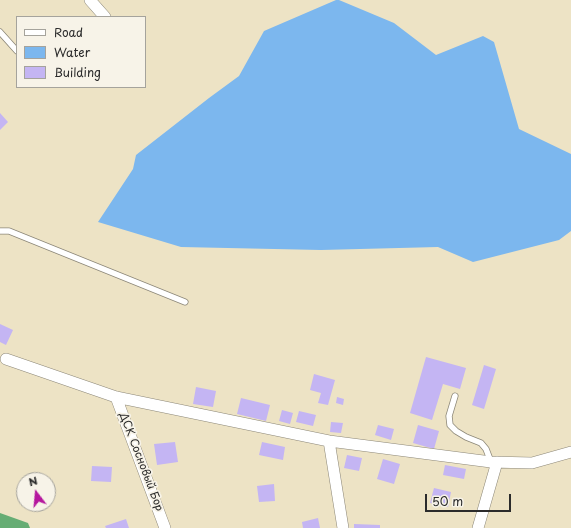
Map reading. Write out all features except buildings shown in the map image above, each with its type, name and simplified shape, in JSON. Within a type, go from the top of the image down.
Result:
[{"type":"street","points":[[90,0],[104,16]]},
{"type":"street","points":[[6,360],[116,396],[329,441],[494,462],[532,463],[571,452]]},
{"type":"street","name":"ДСК Сосновый Бор","points":[[116,396],[165,528]]},
{"type":"street","points":[[329,441],[343,528]]},
{"type":"street","points":[[478,528],[494,462]]},
{"type":"lane","points":[[0,32],[16,50]]},
{"type":"lane","points":[[0,231],[9,231],[185,302]]},
{"type":"lane","points":[[454,396],[449,416],[450,425],[466,437],[481,443],[494,462]]},
{"type":"green space","points":[[0,513],[28,523],[30,528],[0,528]]},
{"type":"water","points":[[336,0],[394,23],[436,55],[483,36],[494,42],[519,129],[571,154],[571,231],[559,240],[473,262],[438,247],[321,250],[181,247],[98,222],[133,169],[136,155],[239,76],[264,31]]}]
